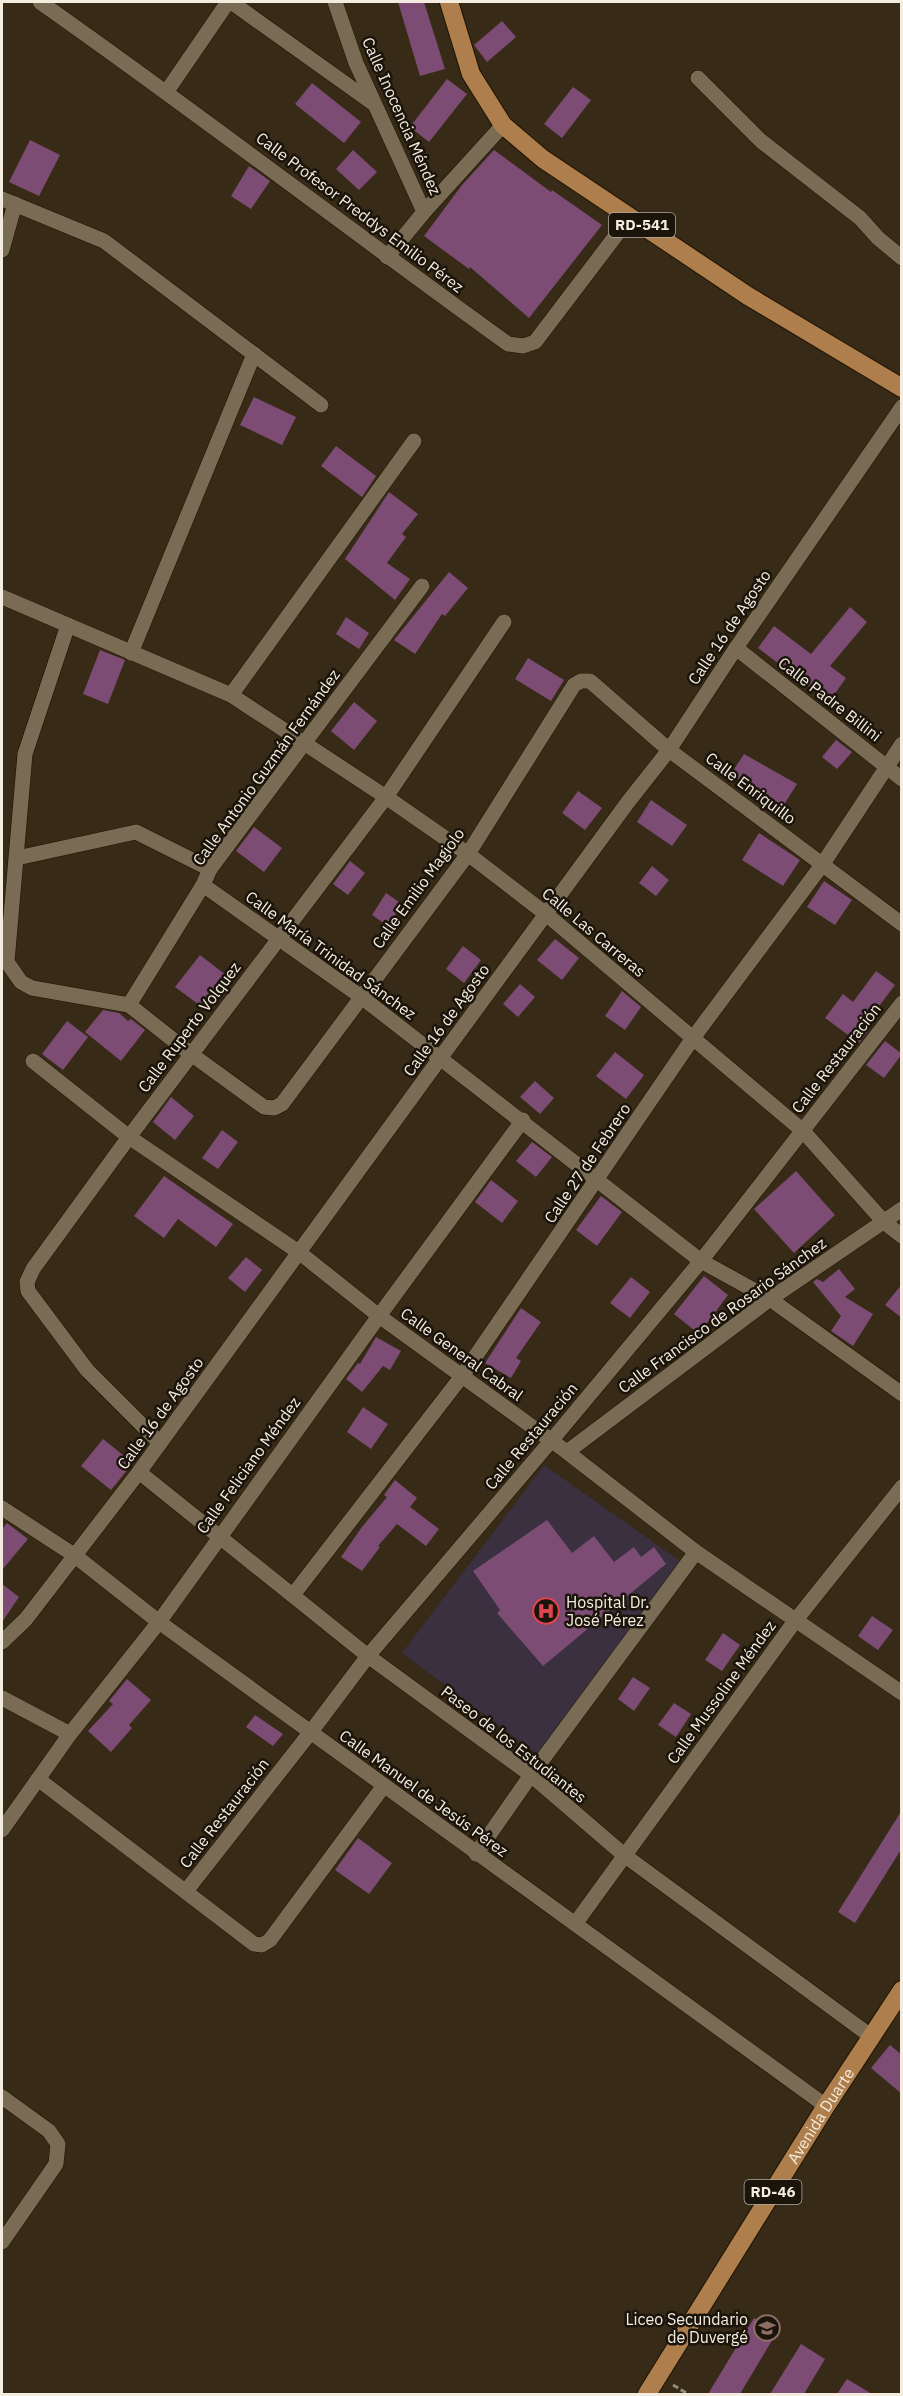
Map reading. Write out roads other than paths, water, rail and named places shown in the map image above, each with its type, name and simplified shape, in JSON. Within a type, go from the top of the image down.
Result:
[{"type":"main road","name":"RD-541","points":[[449,2],[471,74],[503,125],[543,159],[748,296],[902,388]]},
{"type":"main road","name":"Avenida Duarte","points":[[647,2394],[826,2106],[902,1990]]},
{"type":"street","name":"Calle Profesor Preddys Emilio Pérez","points":[[40,2],[167,91],[387,257],[508,344],[523,346],[535,342],[630,217]]},
{"type":"street","points":[[167,91],[230,2],[374,104]]},
{"type":"street","name":"Calle Inocencia Méndez","points":[[335,2],[356,63],[424,212]]},
{"type":"street","points":[[698,78],[761,141],[860,218],[878,238],[902,258]]},
{"type":"street","points":[[387,257],[424,212],[503,125]]},
{"type":"street","points":[[2,250],[8,202],[104,241],[321,405]]},
{"type":"street","points":[[131,652],[254,354]]},
{"type":"street","name":"Calle 16 de Agosto","points":[[2,1642],[26,1619],[139,1472],[441,1057],[669,750],[736,648],[902,407]]},
{"type":"street","points":[[231,695],[414,441]]},
{"type":"street","name":"Calle Antonio Guzmán Fernández","points":[[129,1005],[203,885],[210,868],[422,586]]},
{"type":"street","name":"Calle Las Carreras","points":[[2,597],[231,695],[468,854],[546,914],[803,1131],[884,1222],[902,1236]]},
{"type":"street","name":"Calle Ruperto Volquez","points":[[160,1443],[87,1370],[28,1291],[27,1282],[33,1269],[129,1137],[386,797],[504,622]]},
{"type":"street","points":[[68,625],[25,754],[7,962],[21,982],[32,988],[129,1005],[191,1054]]},
{"type":"street","name":"Calle Padre Billini","points":[[736,648],[902,779]]},
{"type":"street","name":"Calle Enriquillo","points":[[581,681],[590,681],[669,750],[902,924]]},
{"type":"street","name":"Calle Emilio Magiolo","points":[[191,1054],[264,1107],[274,1108],[282,1104],[360,996],[468,854],[574,686],[581,681]]},
{"type":"street","name":"Calle 27 de Febrero","points":[[293,1595],[462,1376],[599,1179],[693,1038],[822,865],[902,744]]},
{"type":"street","points":[[17,858],[136,832],[210,868]]},
{"type":"street","name":"Calle María Trinidad Sánchez","points":[[203,885],[360,996],[441,1057],[701,1261],[770,1299],[902,1394]]},
{"type":"street","name":"Calle Restauración","points":[[186,1891],[368,1656],[552,1441],[701,1261],[902,1003]]},
{"type":"street","name":"Calle General Cabral","points":[[33,1061],[129,1137],[300,1253],[379,1316],[567,1452],[696,1552],[902,1693]]},
{"type":"street","name":"Calle Feliciano Méndez","points":[[2,1830],[70,1734],[159,1622],[219,1536],[523,1120]]},
{"type":"street","name":"Calle Francisco de Rosario Sánchez","points":[[567,1452],[770,1299],[902,1209]]},
{"type":"street","name":"Paseo de los Estudiantes","points":[[139,1472],[368,1656],[531,1775],[624,1855],[872,2037]]},
{"type":"street","name":"Calle Mussoline Méndez","points":[[574,1924],[795,1621],[902,1487]]},
{"type":"street","name":"Calle Manuel de Jesús Pérez","points":[[2,1508],[74,1555],[159,1622],[383,1787],[826,2106]]},
{"type":"street","points":[[476,1854],[531,1775],[696,1552]]},
{"type":"street","points":[[2,1698],[70,1734]]},
{"type":"street","points":[[38,1779],[254,1944],[262,1945],[270,1940],[383,1787]]},
{"type":"street","points":[[2,2097],[49,2131],[58,2144],[56,2164],[3,2237]]},
{"type":"place","name":"Hospital Dr. José Pérez","points":[[546,1611]]},
{"type":"place","name":"Liceo Secundario de Duvergé","points":[[767,2328]]}]
